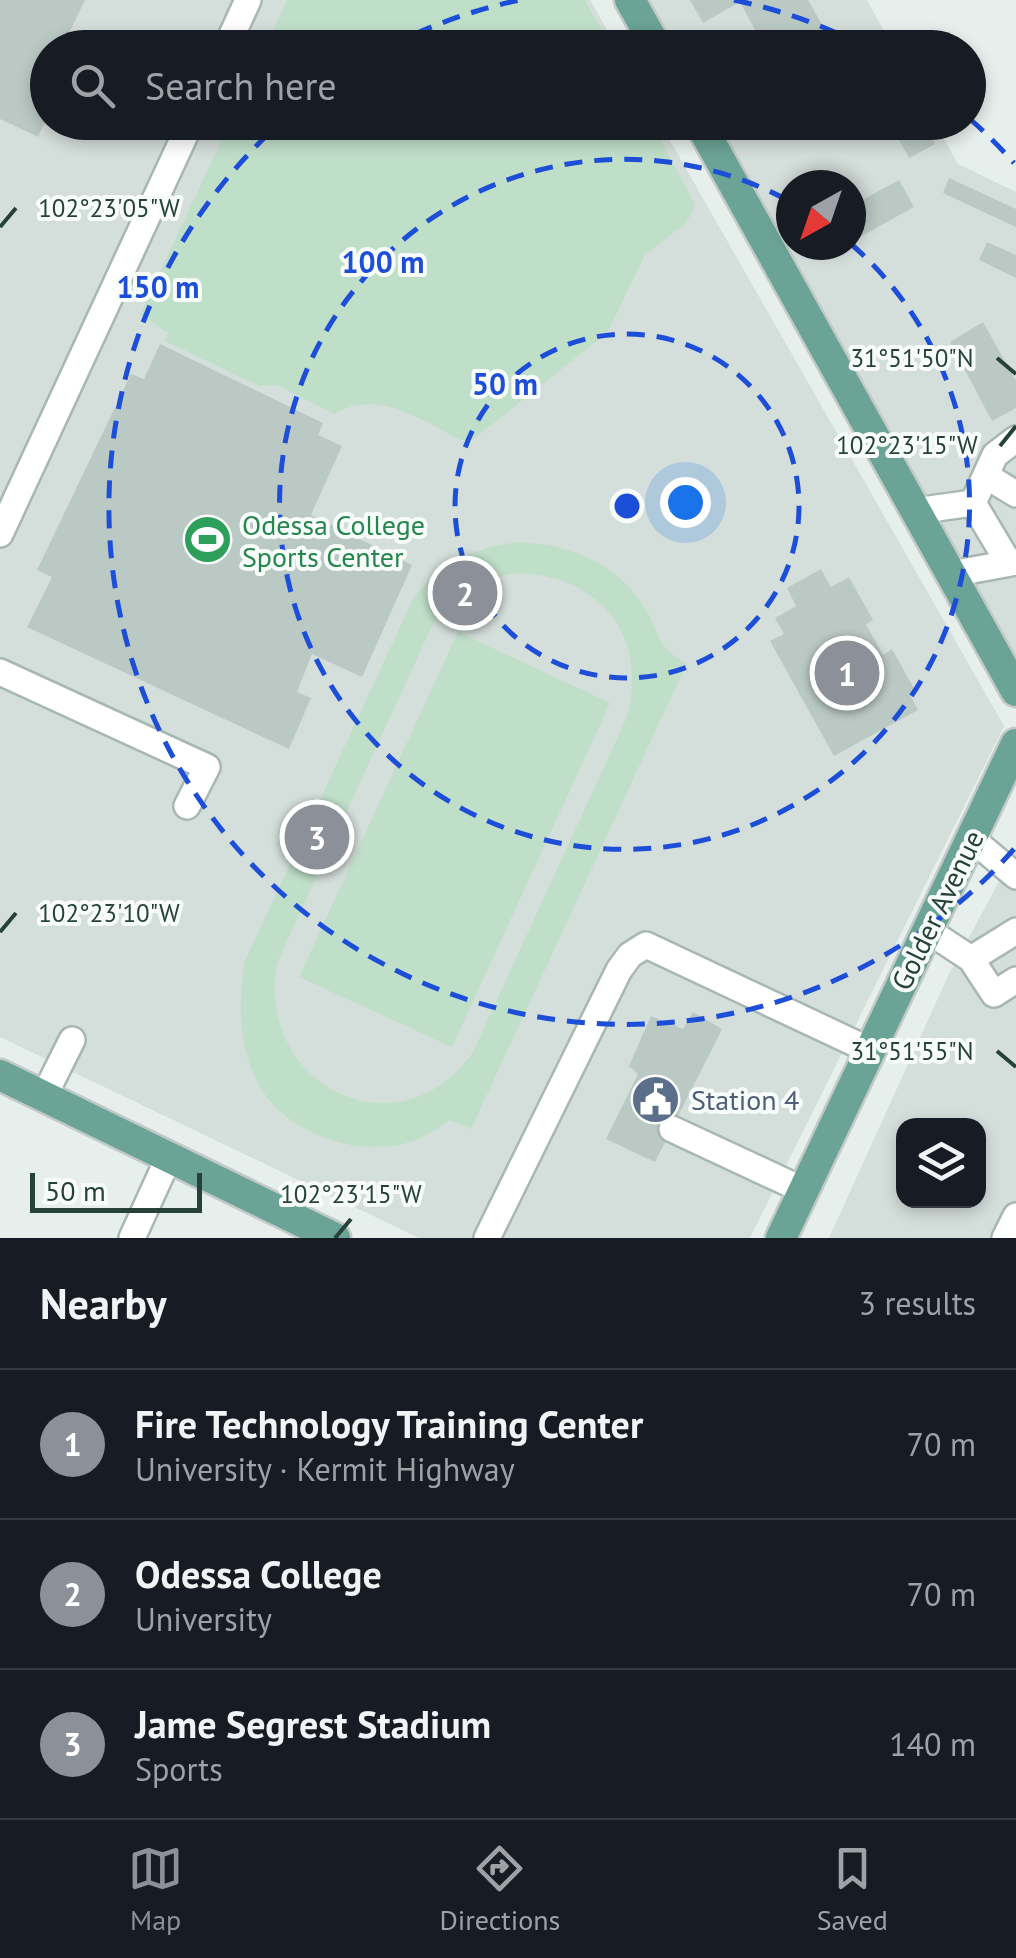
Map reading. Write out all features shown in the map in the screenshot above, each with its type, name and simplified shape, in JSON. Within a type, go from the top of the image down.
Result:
[{"type":"main road","points":[[630,0],[647,30]]},
{"type":"main road","points":[[708,140],[1016,691]]},
{"type":"main road","name":"Golder Avenue","points":[[781,1238],[867,1050],[930,932],[1016,744]]},
{"type":"main road","points":[[0,1075],[335,1238]]},
{"type":"street","points":[[234,30],[248,0]]},
{"type":"street","points":[[0,534],[183,140]]},
{"type":"street","points":[[973,503],[995,455],[1016,439]]},
{"type":"street","points":[[988,477],[1016,494]]},
{"type":"street","points":[[916,511],[973,503]]},
{"type":"street","points":[[951,574],[1012,561],[973,503]]},
{"type":"street","points":[[0,672],[206,767],[187,806]]},
{"type":"street","points":[[972,839],[1016,876]]},
{"type":"street","points":[[971,958],[1016,931]]},
{"type":"street","points":[[930,932],[971,958],[1005,987]]},
{"type":"street","points":[[487,1238],[619,970],[630,955],[646,946],[867,1050]]},
{"type":"street","points":[[44,1096],[72,1040]]},
{"type":"street","points":[[672,1128],[803,1190]]},
{"type":"street","points":[[132,1238],[169,1157]]},
{"type":"street","points":[[1005,1238],[1016,1216]]},
{"type":"shaded area","points":[[0,0],[590,0],[607,30],[30,30],[30,140],[670,140],[1004,726],[750,1238],[419,1238],[0,1037]]},
{"type":"shaded area","points":[[630,0],[867,0],[884,30],[647,30]]},
{"type":"shaded area","points":[[708,140],[945,140],[958,164],[1016,192],[1016,692]]},
{"type":"shaded area","points":[[1016,850],[1016,1238],[829,1238],[948,976]]},
{"type":"green space","points":[[287,0],[585,0],[602,30],[273,30]]},
{"type":"green space","points":[[222,140],[660,140],[695,204],[687,222],[645,255],[607,333],[472,440],[461,440],[399,410],[367,404],[334,414],[277,385],[259,386],[165,341],[168,333],[140,315]]},
{"type":"green space","points":[[503,544],[557,547],[607,569],[635,594],[665,647],[687,663],[471,1129],[450,1120],[410,1142],[368,1147],[346,1144],[304,1129],[286,1117],[259,1085],[247,1056],[242,1026],[244,963],[414,597],[448,566]],"holes":[[[522,573],[576,586],[613,617],[631,662],[627,717],[473,1052],[442,1084],[408,1100],[372,1103],[339,1093],[310,1073],[288,1043],[276,1006],[277,963],[440,614],[459,595],[494,578]]]},
{"type":"green space","points":[[458,632],[610,703],[452,1047],[299,977]]},
{"type":"building","points":[[0,0],[85,0],[71,30],[30,30],[30,133],[0,119]]},
{"type":"building","points":[[690,0],[808,0],[824,28],[755,30],[740,2],[703,23]]},
{"type":"building","points":[[899,140],[933,140],[935,144],[909,158]]},
{"type":"building","points":[[949,178],[1016,209],[1016,227],[943,193]]},
{"type":"building","points":[[899,180],[914,207],[866,234],[866,198]]},
{"type":"building","points":[[987,242],[1016,255],[1016,278],[979,260]]},
{"type":"building","points":[[983,322],[1016,381],[1016,408],[992,421],[950,342]]},
{"type":"building","name":"Odessa College Sports Center","points":[[160,344],[323,423],[318,435],[342,446],[311,515],[412,565],[362,677],[312,654],[297,692],[311,698],[289,749],[27,627],[52,577],[37,570],[131,374],[144,379]]},
{"type":"building","points":[[821,569],[831,587],[849,577],[873,620],[866,624],[883,655],[892,649],[916,692],[910,695],[918,710],[834,756],[770,641],[784,634],[775,618],[796,606],[787,588]]},
{"type":"building","name":"Station 4","points":[[693,1012],[722,1029],[655,1162],[606,1139],[638,1074],[629,1066],[651,1016],[683,1029]]},
{"type":"place","name":"Odessa College Sports Center","points":[[207,540]]},
{"type":"place","name":"Odessa College","points":[[465,593]]},
{"type":"place","name":"Fire Technology Training Center","points":[[847,673]]},
{"type":"place","name":"Jame Segrest Stadium","points":[[317,837]]},
{"type":"place","name":"Station 4","points":[[656,1099]]}]
